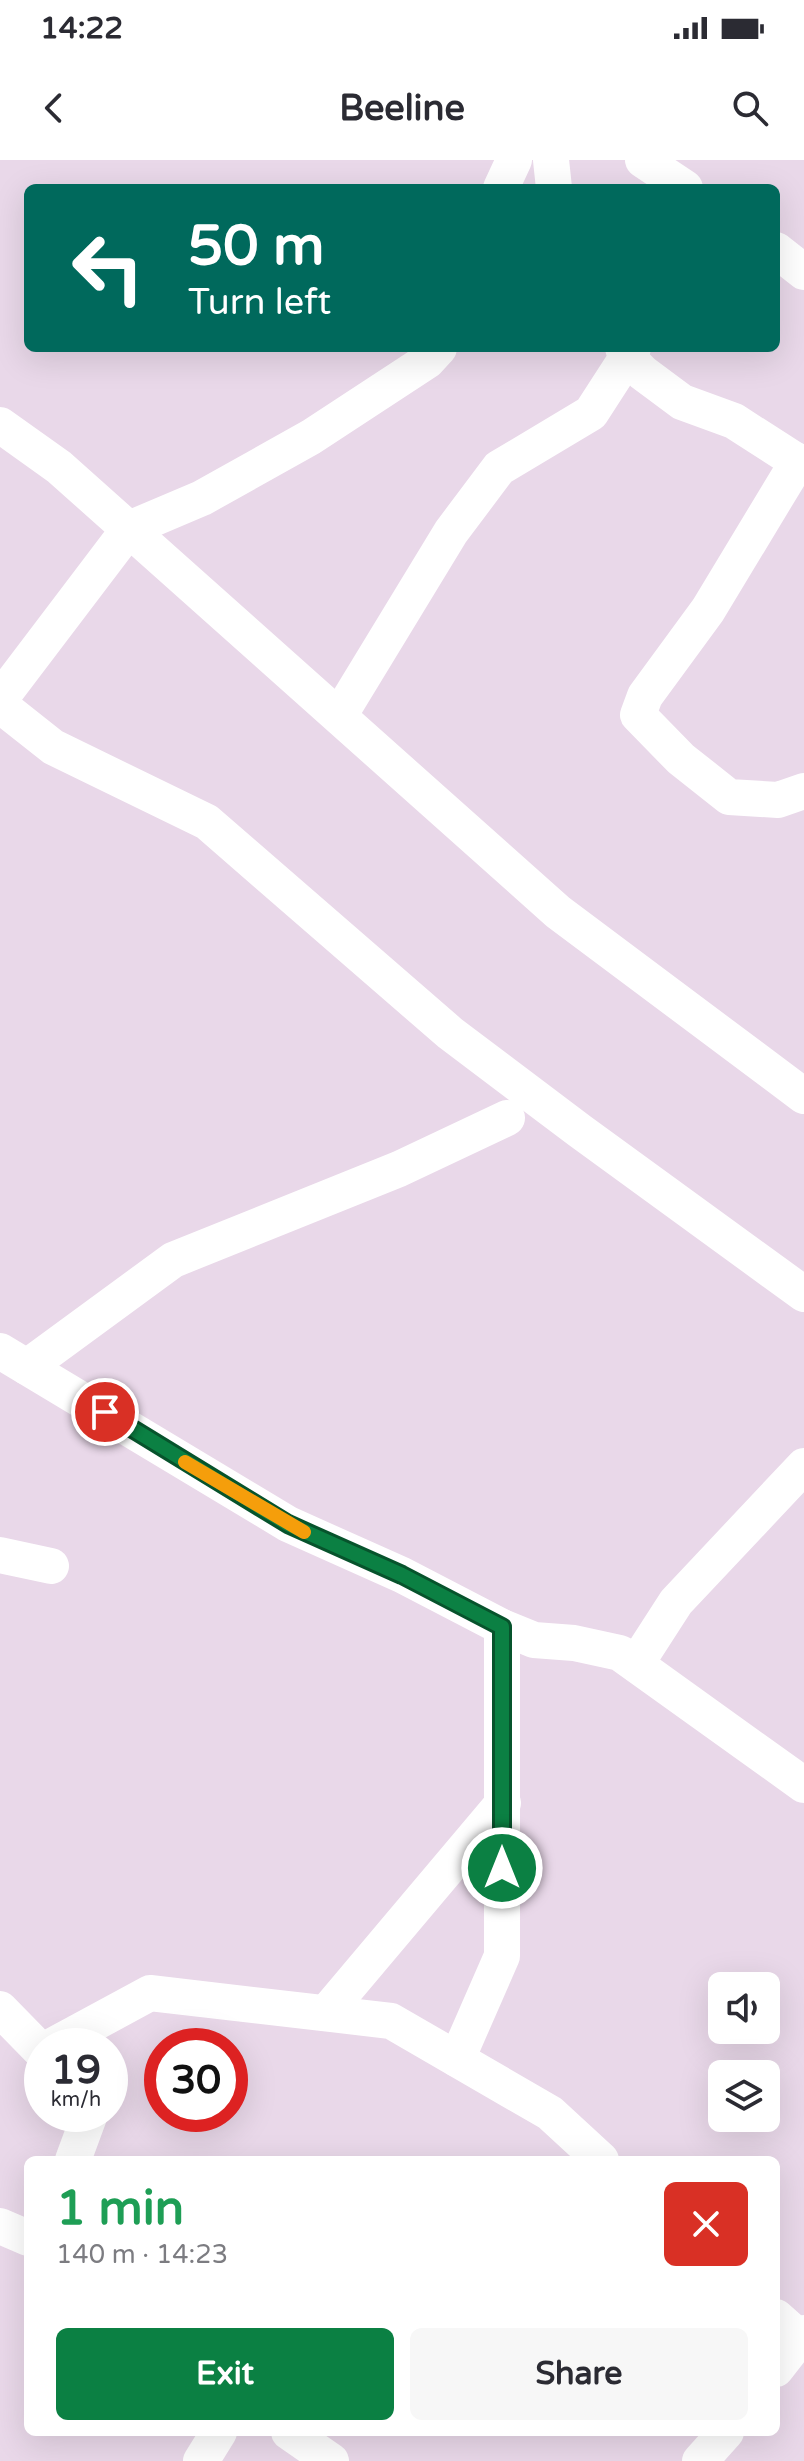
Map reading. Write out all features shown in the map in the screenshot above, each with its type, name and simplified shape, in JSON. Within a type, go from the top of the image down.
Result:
[{"type":"street","points":[[503,184],[514,160]]},
{"type":"street","points":[[551,160],[554,184]]},
{"type":"street","points":[[643,160],[679,184]]},
{"type":"street","points":[[780,253],[804,272]]},
{"type":"street","points":[[435,352],[427,361],[311,437],[202,498],[129,529],[0,702],[53,747],[207,822],[450,1033],[804,1294]]},
{"type":"street","points":[[339,716],[451,532],[499,468],[591,413],[626,352]]},
{"type":"street","points":[[628,352],[643,373],[682,402],[734,421],[801,463],[708,610],[645,696],[638,715],[681,759],[729,797],[778,800],[804,791]]},
{"type":"street","points":[[0,425],[59,467],[558,912],[804,1095]]},
{"type":"street","points":[[507,1118],[399,1169],[173,1260],[14,1359],[288,1524],[402,1575],[502,1627],[534,1640],[574,1643],[620,1653],[804,1785]]},
{"type":"street","points":[[636,1664],[676,1602],[800,1477]]},
{"type":"street","points":[[0,1555],[51,1566]]},
{"type":"street","points":[[457,2059],[502,1956],[502,1627]]},
{"type":"street","points":[[326,2013],[503,1803]]},
{"type":"street","points":[[85,2028],[150,1993],[391,2021],[550,2113],[597,2156]]},
{"type":"street","points":[[0,2009],[24,2034]]},
{"type":"street","points":[[74,2156],[83,2132]]},
{"type":"street","points":[[0,2226],[24,2236]]},
{"type":"street","points":[[780,2362],[796,2333]]},
{"type":"street","points":[[201,2461],[217,2436]]},
{"type":"street","points":[[295,2436],[331,2461]]},
{"type":"street","points":[[700,2461],[722,2436]]},
{"type":"slow traffic","points":[[185,1462],[304,1532]]},
{"type":"route","points":[[105,1412],[288,1524],[402,1575],[502,1627],[502,1868]]}]
